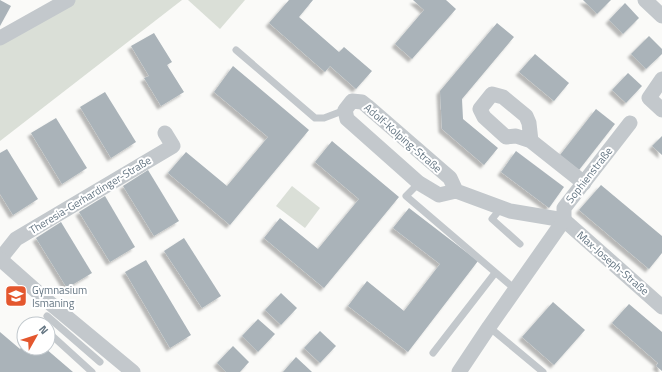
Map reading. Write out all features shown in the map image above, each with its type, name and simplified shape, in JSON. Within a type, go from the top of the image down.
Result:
[{"type":"street","points":[[0,38],[68,0]]},
{"type":"street","points":[[645,0],[662,16]]},
{"type":"street","points":[[662,79],[649,98],[662,110]]},
{"type":"street","name":"Adolf-Kolping-Straße","points":[[456,191],[450,178],[362,102],[352,101],[345,110],[347,119],[419,183],[439,195],[456,191],[510,211],[564,220]]},
{"type":"street","name":"Sophienstraße","points":[[459,372],[564,220],[564,208],[630,123]]},
{"type":"street","name":"Theresia-Gerhardinger-Straße","points":[[0,259],[16,239],[173,146],[166,133]]},
{"type":"street","points":[[531,141],[584,183]]},
{"type":"street","name":"Max-Joseph-Straße","points":[[564,220],[662,306]]},
{"type":"street","points":[[0,259],[49,310],[133,372]]},
{"type":"lane","name":"Adolf-Kolping-Straße","points":[[236,50],[315,118],[324,118],[345,110]]},
{"type":"lane","points":[[419,183],[406,196],[516,290]]},
{"type":"lane","points":[[502,207],[492,219],[520,244]]},
{"type":"lane","points":[[433,353],[495,273]]},
{"type":"lane","points":[[47,316],[49,310],[100,362]]},
{"type":"lane","points":[[489,327],[543,372]]},
{"type":"lane","points":[[56,339],[92,372]]},
{"type":"shaded area","points":[[74,0],[182,0],[0,141],[0,39]]},
{"type":"shaded area","points":[[188,0],[245,0],[220,29]]},
{"type":"shaded area","points":[[292,186],[320,208],[305,228],[276,206]]},
{"type":"building","points":[[0,0],[11,6],[0,26]]},
{"type":"building","points":[[289,0],[313,0],[299,17],[339,52],[344,47],[372,71],[356,89],[330,66],[325,72],[269,23]]},
{"type":"building","points":[[413,0],[446,0],[456,9],[412,59],[395,44],[424,10]]},
{"type":"building","points":[[583,0],[611,0],[597,14]]},
{"type":"building","points":[[625,3],[639,18],[623,34],[609,20]]},
{"type":"building","points":[[497,23],[514,37],[462,99],[463,119],[498,148],[484,165],[442,129],[440,91]]},
{"type":"building","points":[[154,33],[172,62],[167,65],[184,92],[161,106],[144,78],[149,76],[131,46]]},
{"type":"building","points":[[649,36],[662,49],[662,54],[646,69],[631,54]]},
{"type":"building","points":[[535,54],[569,83],[554,101],[519,72]]},
{"type":"building","points":[[233,66],[309,130],[230,225],[168,173],[186,152],[227,186],[268,137],[214,92]]},
{"type":"building","points":[[628,73],[642,86],[626,103],[612,90]]},
{"type":"building","points":[[105,92],[136,142],[111,158],[80,107]]},
{"type":"building","points":[[596,109],[615,124],[579,170],[560,155]]},
{"type":"building","points":[[56,118],[87,168],[62,184],[31,133]]},
{"type":"building","points":[[662,136],[662,155],[652,146]]},
{"type":"building","points":[[332,141],[399,197],[324,288],[264,238],[280,218],[318,249],[359,199],[315,162]]},
{"type":"building","points":[[7,149],[38,199],[13,215],[0,194],[0,153]]},
{"type":"building","points":[[516,151],[564,187],[549,208],[501,172]]},
{"type":"building","points":[[148,170],[179,221],[154,236],[123,186]]},
{"type":"building","points":[[601,185],[662,236],[662,253],[649,269],[579,210]]},
{"type":"building","points":[[105,196],[135,247],[110,262],[79,212]]},
{"type":"building","points":[[409,208],[478,261],[408,352],[348,306],[367,281],[404,311],[440,264],[393,228]]},
{"type":"building","points":[[61,222],[92,273],[67,288],[36,238]]},
{"type":"building","points":[[184,238],[221,296],[202,308],[164,251]]},
{"type":"building","points":[[146,260],[191,335],[170,348],[125,272]]},
{"type":"building","points":[[281,293],[297,308],[281,325],[265,310]]},
{"type":"building","points":[[553,302],[585,330],[554,365],[522,337]]},
{"type":"building","points":[[629,304],[662,332],[662,371],[656,366],[658,363],[612,323]]},
{"type":"building","points":[[258,319],[275,334],[258,352],[242,336]]},
{"type":"building","points":[[320,331],[336,346],[320,363],[304,348]]},
{"type":"building","points":[[0,332],[16,346],[16,356],[54,356],[73,372],[0,372]]},
{"type":"building","points":[[233,346],[249,362],[240,372],[226,372],[217,363]]},
{"type":"building","points":[[296,357],[312,372],[283,372]]},
{"type":"place","name":"Gymnasium Ismaning","points":[[16,296]]}]
